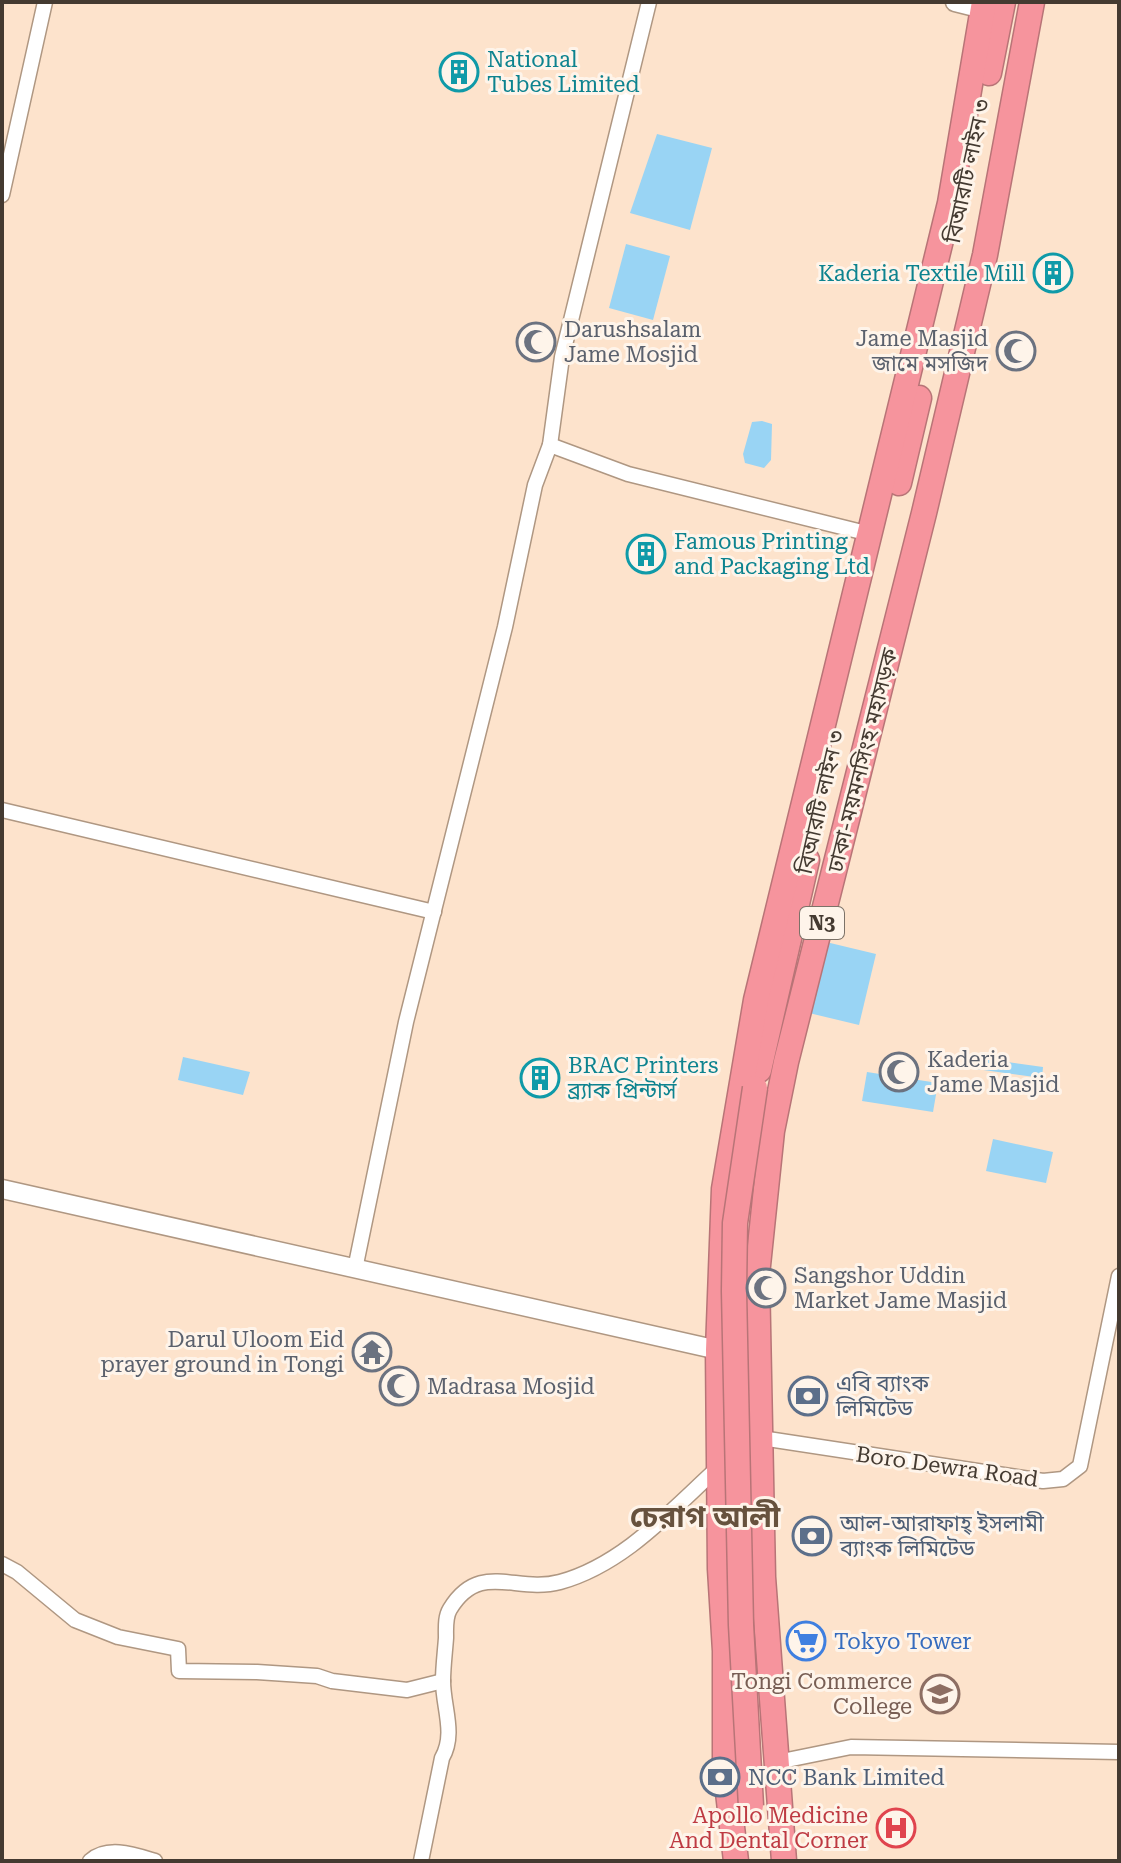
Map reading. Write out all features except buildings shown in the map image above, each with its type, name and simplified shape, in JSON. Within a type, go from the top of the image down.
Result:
[{"type":"highway","name":"ঢাকা-ময়মনসিংহ মহাসড়ক","points":[[784,1861],[763,1577],[757,1275],[772,1131],[786,1062],[924,513],[985,255],[1032,2]]},
{"type":"highway","name":"ঢাকা-ময়মনসিংহ মহাসড়ক","points":[[736,1861],[725,1767],[725,1651],[720,1569],[718,1350],[724,1189],[756,1000],[950,203],[990,4]]},
{"type":"highway","name":"বিআরটি লাইন ৩","points":[[751,1806],[741,1625],[734,1291],[735,1223],[744,1151],[755,1088],[841,709],[912,435],[990,4]]},
{"type":"street","points":[[2,195],[45,2]]},
{"type":"street","points":[[355,1269],[406,1022],[505,627],[535,485],[550,445],[562,357],[649,2]]},
{"type":"street","points":[[955,2],[990,4]]},
{"type":"street","points":[[550,445],[628,474],[870,534]]},
{"type":"street","points":[[2,810],[434,912]]},
{"type":"street","points":[[2,1189],[718,1350]]},
{"type":"street","name":"Boro Dewra Road","points":[[761,1438],[1043,1481],[1063,1479],[1080,1466],[1119,1276]]},
{"type":"street","points":[[421,1861],[442,1758],[450,1744],[443,1681],[447,1613],[459,1596],[475,1583],[503,1582],[541,1587],[586,1574],[629,1547],[721,1464]]},
{"type":"street","points":[[2,1564],[17,1572],[75,1620],[118,1637],[178,1649],[179,1671],[317,1676],[332,1681],[407,1690],[443,1681]]},
{"type":"street","points":[[777,1762],[851,1747],[1119,1752]]},
{"type":"street","points":[[90,1861],[97,1854],[118,1852],[155,1861]]},
{"type":"water","points":[[657,134],[712,148],[690,230],[630,213]]},
{"type":"water","points":[[626,244],[670,256],[653,320],[609,308]]},
{"type":"water","points":[[752,422],[772,424],[771,460],[764,468],[745,463],[743,454]]},
{"type":"water","points":[[826,942],[876,954],[859,1025],[809,1013]]},
{"type":"water","points":[[183,1057],[250,1072],[243,1095],[178,1080]]},
{"type":"water","points":[[978,1058],[1043,1067],[1042,1078],[976,1069]]},
{"type":"water","points":[[867,1072],[938,1083],[933,1112],[862,1101]]},
{"type":"water","points":[[993,1139],[1053,1152],[1046,1183],[986,1171]]},
{"type":"place","name":"National Tubes Limited","points":[[459,72]]},
{"type":"place","name":"Kaderia Textile Mill","points":[[1053,273]]},
{"type":"place","name":"Darushsalam Jame Mosjid","points":[[536,342]]},
{"type":"place","name":"Jame Masjid জামে মসজিদ","points":[[1016,351]]},
{"type":"place","name":"Famous Printing and Packaging Ltd","points":[[646,554]]},
{"type":"place","name":"Kaderia Jame Masjid","points":[[899,1072]]},
{"type":"place","name":"BRAC Printers ব্র্যাক প্রিন্টার্স","points":[[540,1078]]},
{"type":"place","name":"Sangshor Uddin Market Jame Masjid","points":[[766,1288]]},
{"type":"place","name":"Darul Uloom Eid prayer ground in Tongi","points":[[372,1352]]},
{"type":"place","name":"Madrasa Mosjid","points":[[399,1386]]},
{"type":"place","name":"এবি ব্যাংক লিমিটেড","points":[[808,1396]]},
{"type":"place","name":"আল-আরাফাহ্ ইসলামী ব্যাংক লিমিটেড","points":[[812,1536]]},
{"type":"place","name":"Tokyo Tower","points":[[806,1641]]},
{"type":"place","name":"Tongi Commerce College","points":[[940,1694]]},
{"type":"place","name":"NCC Bank Limited","points":[[720,1777]]},
{"type":"place","name":"Apollo Medicine And Dental Corner","points":[[896,1828]]},
{"type":"district","name":"চেরাগ আলী","points":[[705,1517]]}]
